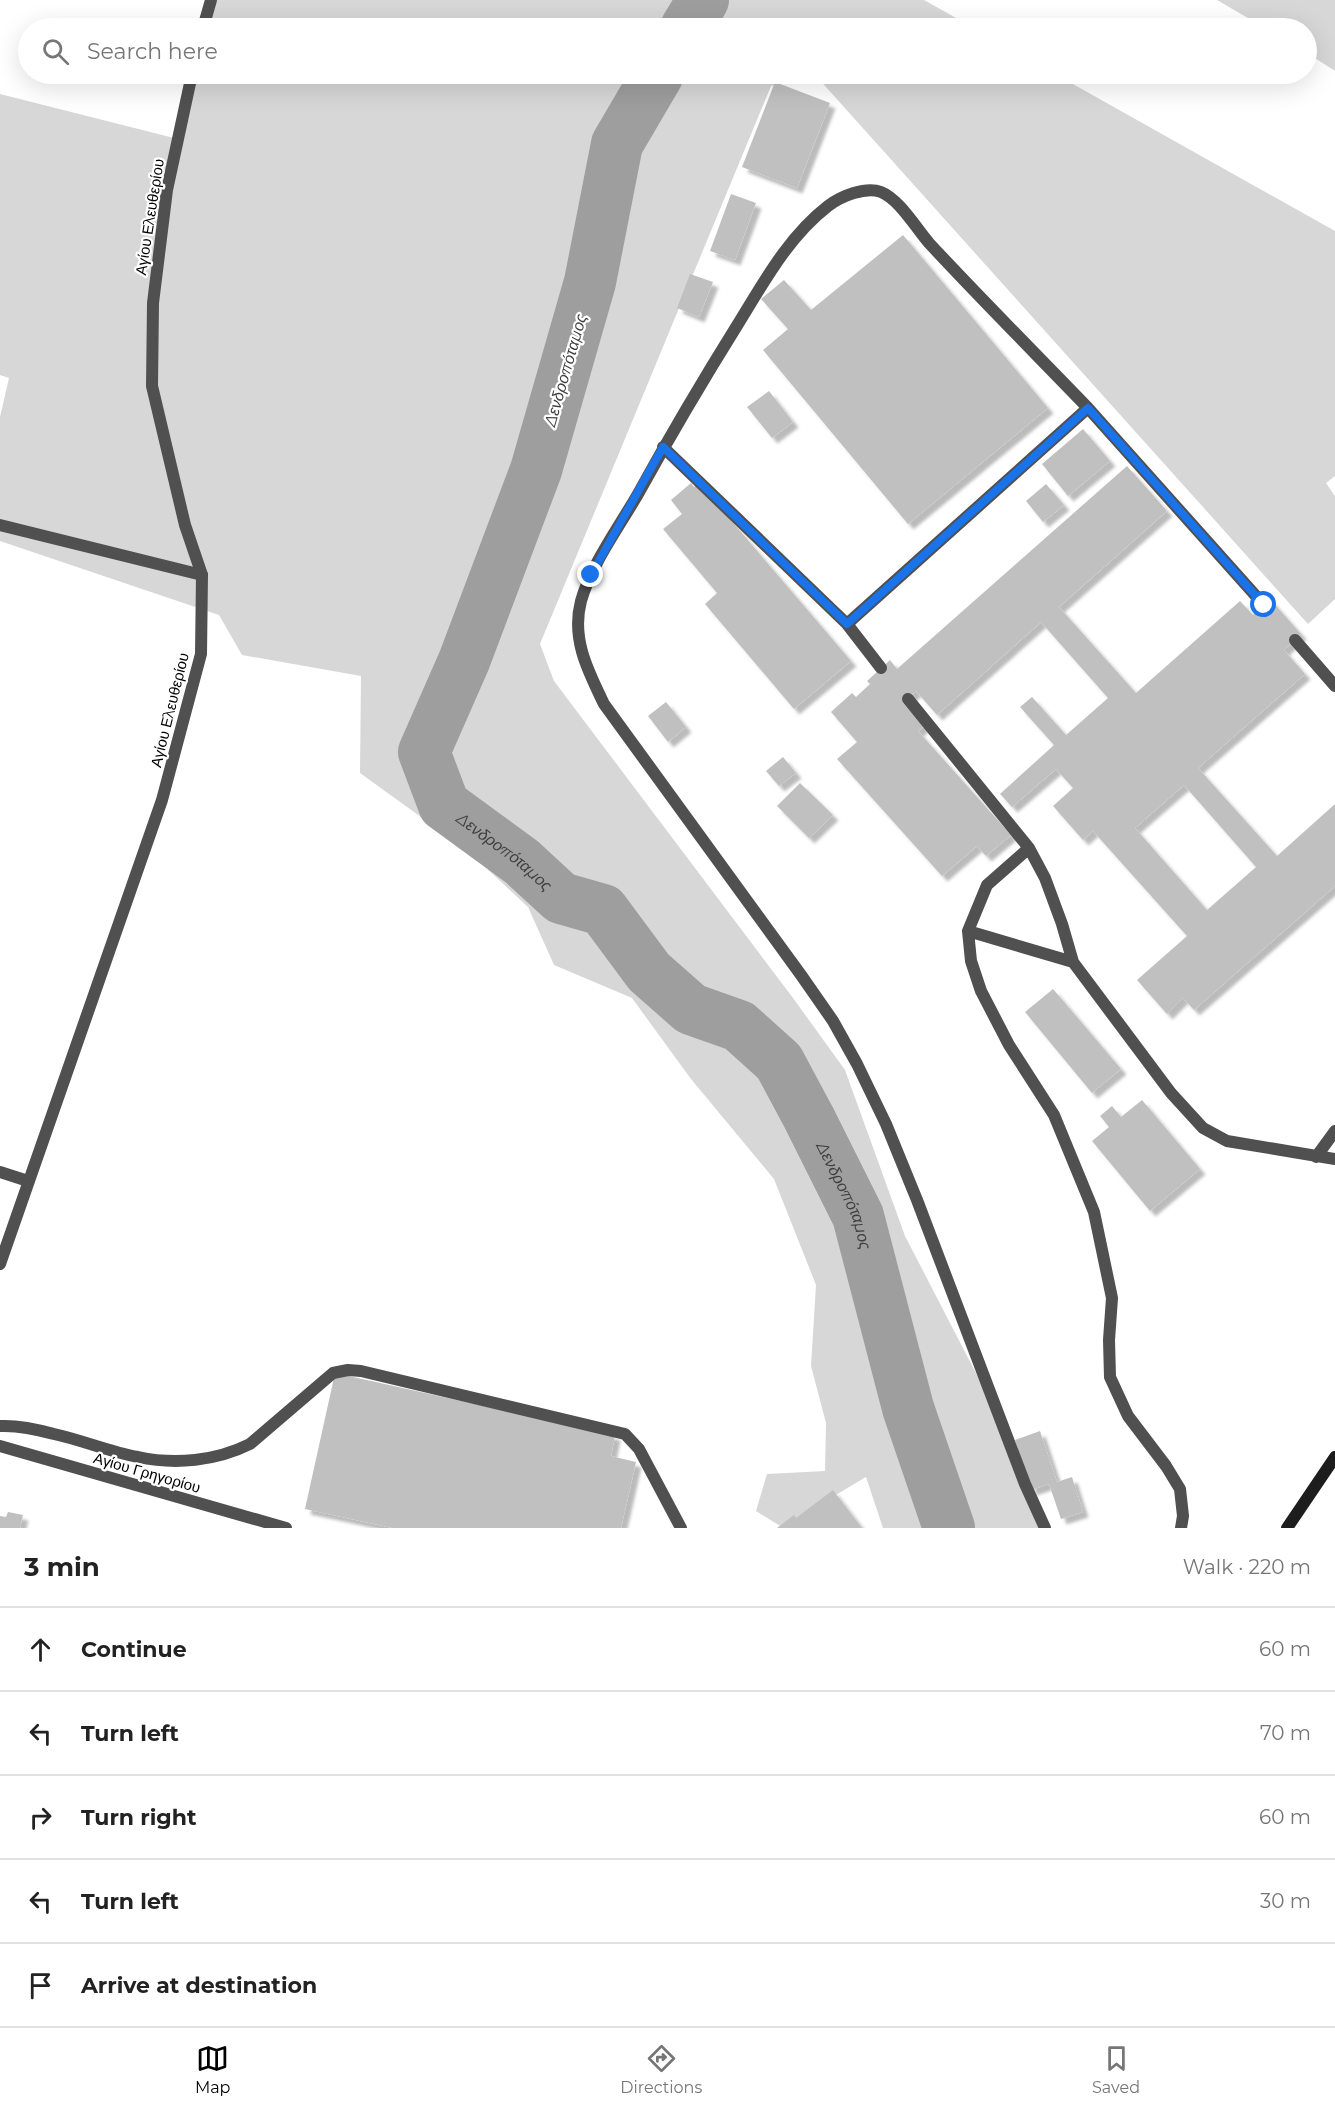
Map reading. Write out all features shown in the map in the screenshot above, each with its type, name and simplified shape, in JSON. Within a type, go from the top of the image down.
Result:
[{"type":"street","points":[[206,18],[211,0]]},
{"type":"street","name":"Αγίου Ελευθερίου","points":[[0,1264],[162,800],[201,654],[202,575],[185,525],[152,386],[153,303],[167,190],[190,84]]},
{"type":"street","points":[[1045,1528],[1025,1484],[917,1200],[886,1124],[857,1064],[833,1022],[801,975],[604,704],[586,667],[579,644],[578,624],[581,601],[591,575],[663,447],[781,254],[830,204],[848,194],[880,192],[893,200],[928,242],[1088,408],[1264,605]]},
{"type":"street","points":[[847,624],[1088,408]]},
{"type":"street","points":[[663,447],[847,624],[881,668]]},
{"type":"street","points":[[0,525],[202,575]]},
{"type":"street","points":[[1295,640],[1335,686]]},
{"type":"street","points":[[908,699],[1029,848],[1045,878],[1073,962],[1171,1093],[1203,1128],[1227,1141],[1335,1159]]},
{"type":"street","points":[[1029,848],[987,885],[968,932],[971,961],[981,991],[1009,1045],[1054,1115],[1094,1212],[1112,1298],[1108,1340],[1110,1377],[1128,1416],[1166,1466],[1180,1489],[1184,1516],[1181,1528]]},
{"type":"street","points":[[968,932],[1073,962]]},
{"type":"street","points":[[1316,1157],[1335,1131]]},
{"type":"street","points":[[0,1172],[28,1181]]},
{"type":"street","points":[[0,1426],[20,1426],[78,1439],[138,1457],[181,1461],[208,1458],[234,1452],[250,1444],[333,1373],[348,1370],[360,1371],[625,1434],[639,1449],[681,1528]]},
{"type":"street","name":"Αγίου Γρηγορίου","points":[[0,1446],[286,1528]]},
{"type":"street","points":[[1287,1528],[1335,1457]]},
{"type":"shaded area","points":[[211,0],[924,0],[956,18],[206,18]]},
{"type":"shaded area","points":[[1217,0],[1335,0],[1335,71],[1317,59],[1317,18],[1248,18]]},
{"type":"shaded area","points":[[190,84],[781,84],[771,86],[540,644],[554,681],[845,1070],[905,1236],[980,1381],[1039,1528],[883,1528],[866,1477],[782,1527],[756,1511],[767,1474],[825,1471],[826,1423],[811,1366],[816,1285],[774,1179],[691,1079],[632,998],[554,965],[528,907],[468,851],[360,773],[361,676],[242,655],[219,615],[0,541],[0,417],[9,378],[0,375],[0,94],[178,139]]},
{"type":"shaded area","points":[[823,84],[1073,84],[1335,231],[1335,476],[1326,483],[1335,496],[1335,599],[1308,624]]},
{"type":"building","points":[[774,84],[780,84],[830,103],[797,188],[742,167]]},
{"type":"building","points":[[731,194],[756,203],[735,260],[710,251]]},
{"type":"building","points":[[903,235],[1048,408],[908,524],[763,350],[788,329],[761,299],[784,280],[811,310]]},
{"type":"building","points":[[690,274],[713,282],[699,317],[677,308]]},
{"type":"building","points":[[769,391],[793,422],[772,438],[747,407]]},
{"type":"building","points":[[1083,429],[1110,461],[1068,496],[1042,464]]},
{"type":"building","points":[[1127,466],[1167,511],[1059,607],[1136,693],[1240,601],[1253,615],[1270,599],[1301,634],[1284,650],[1305,674],[1198,768],[1277,856],[1335,804],[1335,886],[1194,1010],[1183,998],[1167,1014],[1137,980],[1187,936],[1093,831],[1083,840],[1053,806],[1073,788],[1056,769],[1012,807],[1000,794],[1054,745],[1020,707],[1032,697],[1066,735],[1108,698],[1041,622],[937,715],[916,691],[903,703],[924,726],[918,731],[1011,835],[986,856],[977,846],[942,876],[837,759],[857,742],[831,712],[852,693],[856,697],[870,684],[867,681],[890,660],[897,669]],"holes":[[[1184,785],[1256,867],[1207,910],[1135,828]]]},
{"type":"building","points":[[691,483],[694,487],[699,483],[851,661],[794,709],[705,604],[717,593],[663,529],[682,514],[671,500]]},
{"type":"building","points":[[1046,484],[1064,505],[1043,522],[1026,501]]},
{"type":"building","points":[[666,702],[686,727],[668,742],[648,716]]},
{"type":"building","points":[[783,757],[796,773],[779,786],[766,771]]},
{"type":"building","points":[[800,783],[833,815],[809,838],[777,806]]},
{"type":"building","points":[[1053,989],[1121,1069],[1092,1093],[1025,1012]]},
{"type":"building","points":[[1142,1100],[1200,1169],[1150,1211],[1092,1141],[1109,1127],[1100,1116],[1112,1106],[1121,1117]]},
{"type":"building","points":[[335,1373],[615,1435],[611,1456],[636,1462],[621,1528],[393,1528],[305,1509]]},
{"type":"building","points":[[1040,1431],[1057,1482],[1072,1477],[1083,1512],[1061,1519],[1049,1484],[1031,1490],[1015,1440]]},
{"type":"building","points":[[833,1490],[862,1528],[777,1528],[794,1515],[796,1518]]},
{"type":"building","points":[[8,1512],[23,1515],[20,1528],[0,1528],[0,1516],[6,1517]]},
{"type":"waterway","name":"Δενδροπόταμος","points":[[692,18],[703,0]]},
{"type":"waterway","name":"Δενδροπόταμος","points":[[652,84],[617,144],[590,282],[536,470],[464,661],[424,752],[444,805],[522,862],[561,898],[603,910],[649,972],[691,1009],[739,1026],[779,1062],[858,1216],[908,1408],[949,1528]]},
{"type":"route","points":[[591,575],[663,447],[847,624],[1088,408],[1264,605]]}]
